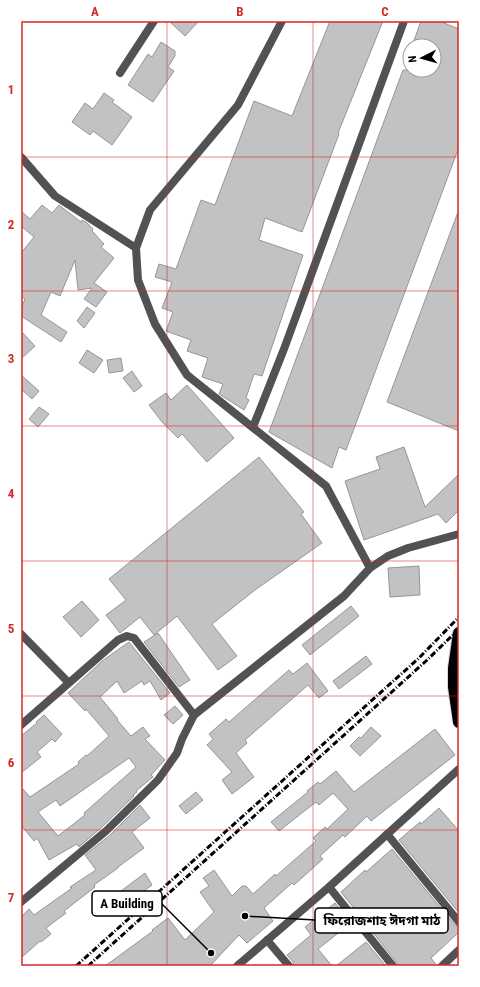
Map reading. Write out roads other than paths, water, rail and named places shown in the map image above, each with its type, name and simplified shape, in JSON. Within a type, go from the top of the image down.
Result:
[{"type":"highway","points":[[459,633],[454,668],[454,687],[459,722]]},
{"type":"street","points":[[120,73],[154,21]]},
{"type":"street","points":[[282,21],[238,105],[150,210],[136,248],[138,280],[155,324],[187,375],[326,486],[370,568]]},
{"type":"street","points":[[252,427],[284,349],[404,21]]},
{"type":"street","points":[[21,157],[55,196],[136,248]]},
{"type":"street","points":[[21,902],[106,831],[158,780],[177,753],[194,715],[344,596],[370,568],[388,556],[408,548],[459,534]]},
{"type":"street","points":[[21,634],[68,682]]},
{"type":"street","points":[[21,725],[68,682],[118,640],[127,636],[134,638],[194,715]]},
{"type":"street","points":[[237,966],[329,887],[459,769]]},
{"type":"street","points":[[387,834],[459,922]]},
{"type":"street","points":[[329,887],[393,966]]},
{"type":"street","points":[[267,940],[289,966]]},
{"type":"street","points":[[442,966],[459,950]]},
{"type":"railway","points":[[76,966],[419,658],[459,617]]},
{"type":"railway","points":[[88,966],[426,661],[459,629]]},
{"type":"place","name":"ফিরোজশাহ ঈদগা মাঠ","points":[[245,916]]},
{"type":"place","name":"A Building","points":[[211,953]]}]
